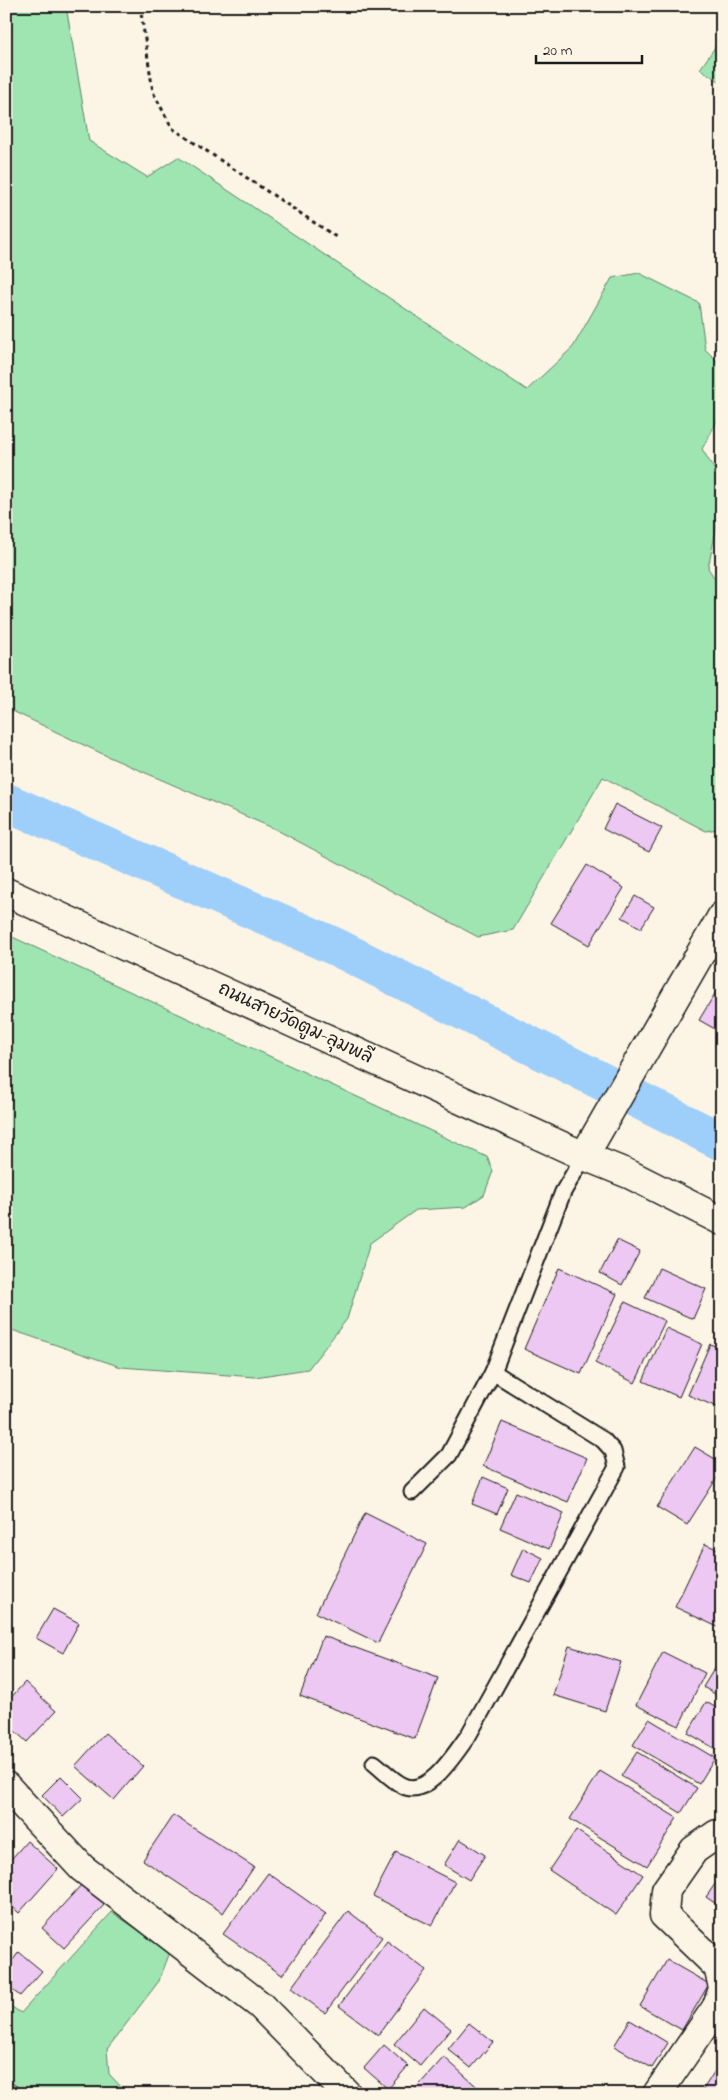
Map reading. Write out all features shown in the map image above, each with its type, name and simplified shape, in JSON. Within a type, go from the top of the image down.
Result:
[{"type":"street","name":"ถนนสายวัดตูม-ลุมพลี","points":[[6,892],[584,1156],[631,1175],[722,1221]]},
{"type":"street","points":[[584,1156],[722,916]]},
{"type":"street","points":[[6,1786],[82,1868],[260,2005],[347,2094]]},
{"type":"street","points":[[722,1834],[717,1834],[694,1850],[666,1890],[664,1915],[718,1967],[722,1983]]},
{"type":"street","points":[[657,2094],[716,2008],[722,1992]]},
{"type":"lane","points":[[412,1492],[449,1454],[494,1372],[563,1192],[584,1156]]},
{"type":"lane","points":[[374,1763],[403,1787],[420,1787],[439,1774],[468,1736],[617,1467],[613,1451],[603,1440],[494,1372]]},
{"type":"path","points":[[140,6],[152,92],[172,128],[336,237]]},
{"type":"green space","points":[[6,6],[66,6],[89,141],[147,177],[178,157],[527,390],[573,347],[612,278],[639,273],[699,303],[705,349],[722,366],[722,412],[702,449],[722,482],[722,502],[708,568],[722,590],[722,828],[706,831],[603,777],[513,930],[478,937],[275,829],[109,757],[6,708]]},
{"type":"green space","points":[[722,37],[722,83],[700,69]]},
{"type":"green space","points":[[6,934],[487,1157],[493,1171],[484,1195],[466,1207],[416,1210],[370,1243],[347,1319],[308,1369],[255,1377],[121,1367],[6,1328]]},
{"type":"green space","points":[[112,1912],[170,1952],[159,1981],[107,2049],[109,2074],[128,2094],[6,2094],[6,2003],[21,2013]]},
{"type":"building","points":[[615,804],[662,828],[649,852],[603,829]]},
{"type":"building","points":[[587,865],[624,888],[589,945],[551,923]]},
{"type":"building","points":[[635,896],[654,907],[641,928],[622,917]]},
{"type":"building","points":[[722,982],[722,1033],[699,1020]]},
{"type":"building","points":[[617,1240],[640,1251],[622,1285],[600,1273]]},
{"type":"building","points":[[559,1268],[617,1294],[581,1374],[524,1349]]},
{"type":"building","points":[[659,1268],[706,1289],[693,1319],[645,1298]]},
{"type":"building","points":[[625,1302],[665,1321],[635,1383],[595,1363]]},
{"type":"building","points":[[666,1328],[702,1344],[679,1397],[643,1381]]},
{"type":"building","points":[[710,1344],[722,1349],[722,1409],[688,1395]]},
{"type":"building","points":[[502,1422],[587,1458],[568,1502],[483,1466]]},
{"type":"building","points":[[695,1447],[722,1463],[722,1470],[687,1525],[657,1507]]},
{"type":"building","points":[[483,1477],[508,1488],[497,1514],[472,1504]]},
{"type":"building","points":[[516,1492],[564,1513],[549,1549],[500,1528]]},
{"type":"building","points":[[365,1513],[427,1544],[378,1643],[316,1613]]},
{"type":"building","points":[[705,1544],[722,1551],[722,1629],[675,1607]]},
{"type":"building","points":[[523,1548],[543,1558],[531,1583],[511,1575]]},
{"type":"building","points":[[53,1609],[79,1623],[63,1653],[36,1638]]},
{"type":"building","points":[[323,1636],[438,1678],[415,1739],[300,1696]]},
{"type":"building","points":[[569,1646],[621,1662],[605,1711],[553,1695]]},
{"type":"building","points":[[663,1652],[705,1673],[679,1726],[636,1705]]},
{"type":"building","points":[[722,1656],[722,1698],[703,1687]]},
{"type":"building","points":[[25,1682],[56,1711],[27,1742],[6,1723],[6,1703]]},
{"type":"building","points":[[706,1702],[722,1711],[721,1752],[688,1733]]},
{"type":"building","points":[[649,1719],[715,1758],[699,1784],[633,1745]]},
{"type":"building","points":[[105,1733],[143,1766],[114,1800],[75,1766]]},
{"type":"building","points":[[637,1752],[697,1788],[681,1813],[621,1776]]},
{"type":"building","points":[[600,1771],[677,1818],[647,1866],[570,1819]]},
{"type":"building","points":[[61,1776],[83,1798],[63,1817],[42,1795]]},
{"type":"building","points":[[173,1815],[254,1867],[223,1913],[143,1860]]},
{"type":"building","points":[[576,1830],[643,1875],[616,1915],[549,1870]]},
{"type":"building","points":[[460,1839],[485,1855],[469,1880],[444,1865]]},
{"type":"building","points":[[27,1841],[58,1869],[19,1913],[6,1901],[6,1865]]},
{"type":"building","points":[[396,1852],[455,1882],[432,1926],[373,1896]]},
{"type":"building","points":[[268,1873],[326,1914],[282,1975],[223,1934]]},
{"type":"building","points":[[722,1874],[722,1908],[706,1897]]},
{"type":"building","points":[[82,1884],[105,1904],[64,1948],[42,1928]]},
{"type":"building","points":[[348,1911],[382,1937],[325,2013],[291,1988]]},
{"type":"building","points":[[387,1941],[426,1970],[378,2035],[339,2006]]},
{"type":"building","points":[[19,1952],[42,1971],[20,1996],[6,1985],[6,1969]]},
{"type":"building","points":[[667,1960],[709,1984],[682,2030],[640,2006]]},
{"type":"building","points":[[424,2007],[451,2029],[420,2066],[394,2044]]},
{"type":"building","points":[[630,2020],[668,2043],[652,2068],[614,2046]]},
{"type":"building","points":[[469,2023],[493,2042],[471,2068],[448,2049]]},
{"type":"building","points":[[384,2045],[408,2066],[388,2089],[364,2068]]},
{"type":"building","points":[[444,2057],[485,2094],[411,2094]]},
{"type":"building","points":[[722,2060],[722,2094],[706,2094],[702,2091]]},
{"type":"building","points":[[6,2079],[28,2094],[6,2094]]},
{"type":"waterway","points":[[6,802],[336,947],[722,1142]]}]
